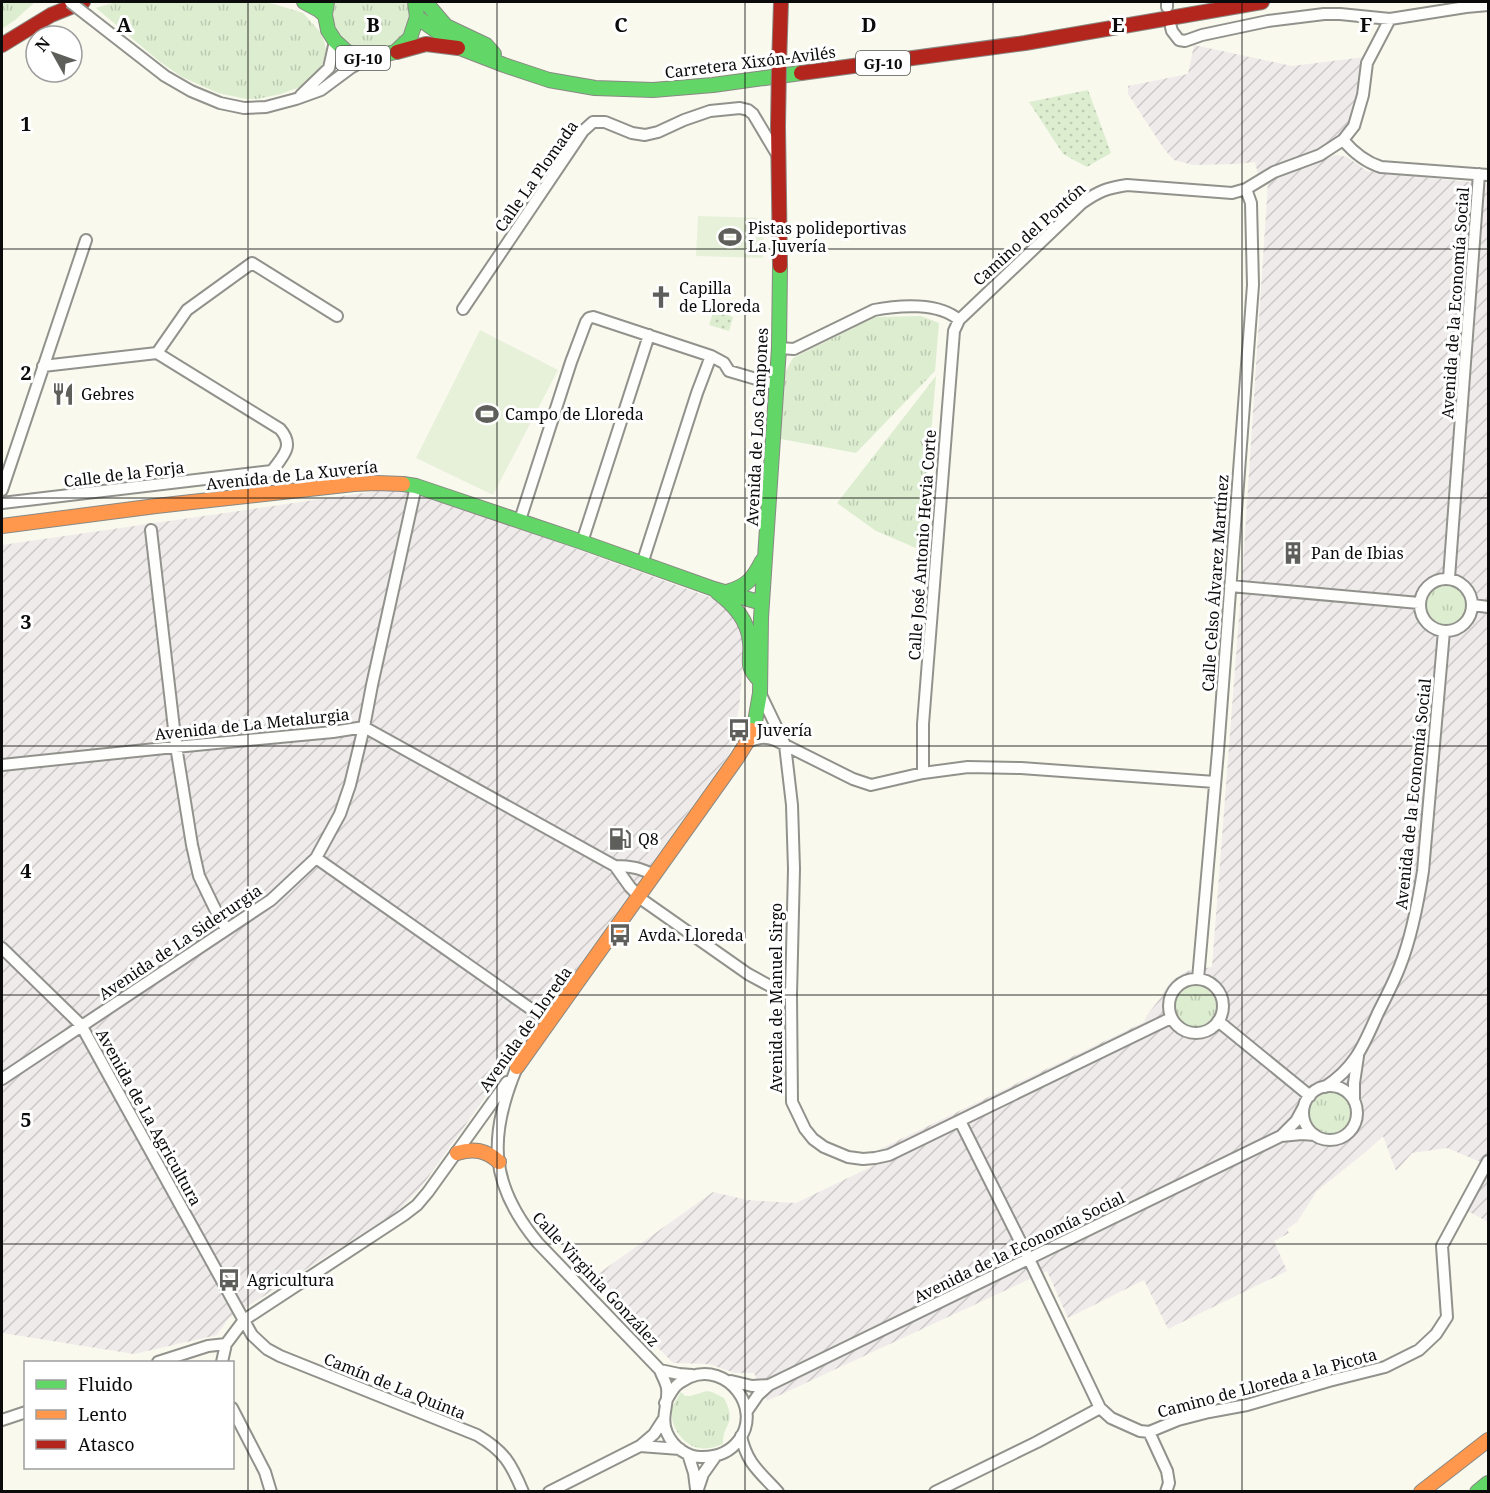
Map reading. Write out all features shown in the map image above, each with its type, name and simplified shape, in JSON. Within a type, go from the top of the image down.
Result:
[{"type":"main road","points":[[2,45],[42,20],[83,2]]},
{"type":"main road","name":"GJ-10","points":[[304,2],[319,10],[326,8],[328,30],[335,41],[347,52],[367,59],[395,52],[410,38],[417,17]]},
{"type":"main road","points":[[415,2],[417,17]]},
{"type":"main road","points":[[428,2],[446,26],[486,45],[504,65]]},
{"type":"main road","name":"Avenida de Los Campones","points":[[762,603],[779,348],[778,65],[781,2]]},
{"type":"main road","name":"Carretera Xixón-Avilés","points":[[395,52],[426,44],[460,48],[549,80],[595,88],[653,90],[713,85],[1025,44],[1262,2]]},
{"type":"main road","name":"Carretera Xixón-Avilés","points":[[417,17],[460,48]]},
{"type":"main road","name":"Avenida de La Xuvería","points":[[2,526],[354,484],[395,483],[416,486],[520,520],[642,564],[762,603]]},
{"type":"main road","points":[[721,591],[738,589],[754,578],[766,553]]},
{"type":"main road","name":"Avenida de La Xuvería","points":[[721,591],[744,618],[750,641],[749,666],[760,687]]},
{"type":"main road","name":"Avenida de Manuel Sirgo","points":[[760,687],[762,603]]},
{"type":"main road","name":"Avenida de Lloreda","points":[[517,1067],[747,742],[755,722],[760,687]]},
{"type":"main road","points":[[457,1153],[478,1149],[492,1154],[499,1162]]},
{"type":"main road","points":[[1421,1491],[1488,1440]]},
{"type":"main road","points":[[1436,1491],[1488,1451]]},
{"type":"main road","points":[[1477,1491],[1488,1483]]},
{"type":"street","points":[[70,2],[165,76],[191,91],[220,103],[244,108],[266,107],[321,90],[367,59]]},
{"type":"street","points":[[1171,27],[1179,40],[1185,41],[1202,35],[1268,21],[1313,15],[1340,14],[1390,19],[1466,6],[1488,5]]},
{"type":"street","points":[[1390,19],[1367,63],[1363,95],[1354,126],[1343,140],[1369,163],[1381,167],[1484,174]]},
{"type":"street","points":[[296,99],[329,68],[335,41]]},
{"type":"street","name":"Calle La Plomada","points":[[463,309],[583,131],[592,122],[605,122],[632,133],[645,135],[710,111],[740,108],[753,114],[778,157]]},
{"type":"street","name":"Camino del Pontón","points":[[959,320],[1070,214],[1096,193],[1127,185],[1232,194],[1246,189],[1274,172],[1320,155],[1343,140]]},
{"type":"street","name":"Avenida de la Economía Social","points":[[1449,578],[1484,174]]},
{"type":"street","name":"Calle Celso Álvarez Martínez","points":[[1198,980],[1253,285],[1251,203],[1246,189]]},
{"type":"street","points":[[2,490],[87,240]]},
{"type":"street","points":[[43,366],[157,353],[187,310],[252,263],[337,316]]},
{"type":"street","points":[[779,348],[794,348],[873,310],[888,307],[910,306],[939,309],[952,314],[959,320]]},
{"type":"street","points":[[520,520],[571,362],[589,318],[593,317],[711,356],[724,363],[729,371],[777,385]]},
{"type":"street","name":"Calle José Antonio Hevia Corte","points":[[923,773],[923,724],[938,527],[954,331],[959,320]]},
{"type":"street","points":[[582,542],[649,335]]},
{"type":"street","name":"Calle de la Forja","points":[[2,503],[272,471],[288,446],[287,437],[280,429],[157,353]]},
{"type":"street","points":[[642,564],[711,356]]},
{"type":"street","name":"Avenida de La Siderurgia","points":[[2,1078],[271,900],[316,858],[340,814],[350,785],[416,486]]},
{"type":"street","points":[[152,530],[176,746],[192,845],[199,876],[226,929]]},
{"type":"street","points":[[1441,578],[1449,578],[1463,584],[1472,597],[1473,605],[1471,614],[1461,627],[1444,631],[1429,625],[1420,611],[1419,603],[1421,594],[1432,582],[1441,578]]},
{"type":"street","points":[[1230,586],[1419,603]]},
{"type":"street","points":[[1473,605],[1488,607]]},
{"type":"street","name":"Avenida de la Economía Social","points":[[1354,1101],[1358,1056],[1400,966],[1412,932],[1418,902],[1424,861],[1444,631]]},
{"type":"street","name":"Avenida de Manuel Sirgo","points":[[760,687],[785,745],[792,805],[794,869],[791,995],[792,1102],[805,1129],[813,1139],[848,1158],[863,1159],[889,1155],[1171,1018]]},
{"type":"street","name":"Avenida de La Metalurgia","points":[[2,765],[364,727],[615,866]]},
{"type":"street","points":[[747,742],[766,736],[853,779],[872,785],[923,773],[968,767],[1021,768],[1215,782]]},
{"type":"street","points":[[316,858],[541,1016]]},
{"type":"street","points":[[615,866],[641,869],[654,875]]},
{"type":"street","points":[[615,866],[630,887],[644,901],[748,974],[791,995]]},
{"type":"street","name":"Avenida de La Agricultura","points":[[2,948],[81,1025],[244,1320]]},
{"type":"street","points":[[1190,980],[1198,980],[1215,987],[1220,995],[1222,1013],[1218,1021],[1206,1031],[1190,1033],[1182,1030],[1171,1018],[1169,1002],[1176,988],[1190,980]]},
{"type":"street","points":[[1218,1021],[1307,1100]]},
{"type":"street","name":"Avenida de la Economía Social","points":[[1325,1087],[1338,1078],[1358,1056]]},
{"type":"street","name":"Avenida de Lloreda","points":[[226,1344],[244,1320],[417,1205],[457,1153],[517,1067]]},
{"type":"street","name":"Calle Virginia González","points":[[517,1067],[506,1094],[499,1122],[499,1162],[507,1194],[523,1224],[538,1243],[660,1370],[666,1388],[665,1403]]},
{"type":"street","points":[[1325,1087],[1343,1089],[1354,1101],[1357,1112],[1352,1129],[1337,1139],[1328,1140],[1315,1135],[1306,1125],[1304,1118],[1307,1100],[1317,1090],[1325,1087]]},
{"type":"street","name":"Avenida de la Economía Social","points":[[747,1411],[758,1395],[769,1385],[1281,1136],[1296,1121],[1307,1100]]},
{"type":"street","points":[[935,1491],[1037,1442],[1100,1408],[960,1121]]},
{"type":"street","name":"Avenida de la Economía Social","points":[[1281,1136],[1315,1135]]},
{"type":"street","name":"Camino de Lloreda a la Picota","points":[[1100,1408],[1111,1418],[1140,1431],[1149,1432],[1178,1420],[1247,1405],[1385,1367],[1419,1350],[1436,1334],[1447,1317],[1442,1246],[1488,1161]]},
{"type":"street","name":"Camín de La Quinta","points":[[244,1320],[258,1341],[280,1356],[477,1435],[492,1444],[513,1468],[523,1491]]},
{"type":"street","points":[[161,1361],[208,1346],[226,1344],[222,1361]]},
{"type":"street","name":"Calle Virginia González","points":[[660,1370],[695,1375]]},
{"type":"street","points":[[752,1464],[742,1459],[720,1455],[700,1458],[675,1445],[666,1433],[663,1420],[665,1403],[675,1386],[695,1375],[710,1374],[752,1386],[769,1385]]},
{"type":"street","points":[[697,1491],[703,1474],[720,1455],[734,1446],[746,1423],[747,1411],[743,1398],[736,1388],[724,1378]]},
{"type":"street","points":[[234,1411],[265,1472],[272,1491]]},
{"type":"street","points":[[2,1420],[24,1413]]},
{"type":"street","points":[[549,1491],[640,1446],[654,1434],[663,1420]]},
{"type":"street","points":[[1149,1432],[1167,1471],[1169,1483],[1166,1491]]},
{"type":"street","points":[[741,1436],[746,1454],[752,1464],[778,1491]]},
{"type":"street","points":[[640,1446],[684,1451]]},
{"type":"street","points":[[684,1451],[694,1473],[697,1491]]},
{"type":"shaded area","points":[[1194,45],[1292,66],[1365,57],[1360,102],[1352,124],[1341,135],[1318,149],[1258,174],[1255,162],[1193,165],[1174,160],[1164,149],[1128,94],[1128,86],[1188,74]]},
{"type":"shaded area","points":[[1335,155],[1347,157],[1367,171],[1488,184],[1488,1165],[1447,1148],[1412,1153],[1396,1171],[1383,1136],[1317,1191],[1297,1222],[1287,1229],[1289,1233],[1274,1241],[1287,1271],[1168,1329],[1144,1280],[1068,1318],[1047,1271],[767,1401],[754,1373],[735,1373],[709,1364],[673,1363],[591,1279],[713,1192],[747,1200],[796,1203],[875,1165],[878,1150],[1144,1022],[1171,981],[1187,971],[1212,967],[1243,565],[1268,182]]},
{"type":"shaded area","points":[[405,487],[712,598],[740,620],[744,650],[739,708],[730,753],[422,1186],[398,1211],[229,1318],[217,1335],[134,1354],[2,1333],[2,545]]},
{"type":"shaded area","points":[[1488,1174],[1488,1222],[1466,1210]]},
{"type":"green space","points":[[2,2],[35,2],[2,29]]},
{"type":"green space","points":[[116,2],[260,2],[274,4],[303,13],[322,34],[326,49],[323,63],[313,79],[281,94],[246,99],[218,93],[182,77],[159,61],[96,8]]},
{"type":"green space","points":[[335,2],[409,2],[411,12],[403,36],[382,51],[356,49],[338,33],[333,21]]},
{"type":"green space","points":[[1088,90],[1111,153],[1087,167],[1063,154],[1029,102]]},
{"type":"green space","name":"Pistas polideportivas La Juvería","points":[[698,216],[764,218],[763,258],[696,256]]},
{"type":"green space","points":[[714,310],[733,317],[729,331],[709,325]]},
{"type":"green space","points":[[921,316],[939,323],[935,371],[856,453],[781,439],[783,376],[793,358],[875,317]]},
{"type":"green space","name":"Campo de Lloreda","points":[[480,330],[558,370],[493,495],[416,458]]},
{"type":"green space","points":[[936,376],[921,550],[876,531],[837,503]]},
{"type":"green space","points":[[1445,583],[1460,589],[1466,604],[1460,619],[1445,625],[1430,619],[1424,604],[1430,589]]},
{"type":"green space","points":[[1195,985],[1203,986],[1210,991],[1215,998],[1215,1014],[1210,1021],[1203,1026],[1195,1027],[1187,1026],[1180,1021],[1175,1014],[1174,1006],[1175,998],[1180,991],[1187,986]]},
{"type":"green space","points":[[1330,1091],[1345,1097],[1351,1112],[1345,1127],[1330,1133],[1315,1127],[1309,1112],[1315,1097]]},
{"type":"green space","points":[[707,1391],[724,1398],[730,1419],[723,1437],[723,1444],[703,1448],[688,1443],[678,1434],[673,1422],[672,1409],[681,1392],[685,1396],[690,1396]]},
{"type":"traffic: fast","points":[[304,2],[325,15]]},
{"type":"traffic: fast","points":[[327,2],[325,15],[328,30],[335,41],[347,52],[367,59],[395,52],[410,38],[417,17],[415,2]]},
{"type":"traffic: fast","points":[[428,2],[446,26],[486,45],[494,54]]},
{"type":"traffic: fast","points":[[417,17],[460,48],[549,80],[595,88],[653,90],[713,85],[801,73]]},
{"type":"traffic: fast","points":[[752,730],[760,693],[761,618],[779,348],[780,266]]},
{"type":"traffic: fast","points":[[403,484],[416,486],[714,589],[762,603]]},
{"type":"traffic: fast","points":[[727,592],[749,581],[762,561]]},
{"type":"traffic: fast","points":[[717,592],[729,602],[743,620],[749,634],[750,666],[760,681]]},
{"type":"traffic: fast","points":[[1477,1492],[1488,1483]]},
{"type":"traffic: slow","points":[[2,526],[354,484],[403,484]]},
{"type":"traffic: slow","points":[[517,1067],[737,758],[752,730]]},
{"type":"traffic: slow","points":[[457,1153],[480,1151],[499,1162]]},
{"type":"traffic: slow","points":[[1421,1492],[1488,1440]]},
{"type":"traffic: jam","points":[[2,45],[51,15],[83,2]]},
{"type":"traffic: jam","points":[[779,65],[781,2]]},
{"type":"traffic: jam","points":[[801,73],[1025,43],[1262,2]]},
{"type":"traffic: jam","points":[[397,52],[426,44],[458,48]]},
{"type":"traffic: jam","points":[[778,126],[779,65]]},
{"type":"traffic: jam","points":[[778,126],[780,266]]},
{"type":"place","name":"Pistas polideportivas La Juvería","points":[[730,237]]},
{"type":"place","name":"Capilla de Lloreda","points":[[661,297]]},
{"type":"place","name":"Gebres","points":[[63,394]]},
{"type":"place","name":"Campo de Lloreda","points":[[487,414]]},
{"type":"place","name":"Pan de Ibias","points":[[1293,553]]},
{"type":"place","name":"Juvería","points":[[739,730]]},
{"type":"place","name":"Q8","points":[[620,839]]},
{"type":"place","name":"Avda. Lloreda","points":[[620,935]]},
{"type":"place","name":"Agricultura","points":[[229,1280]]}]
